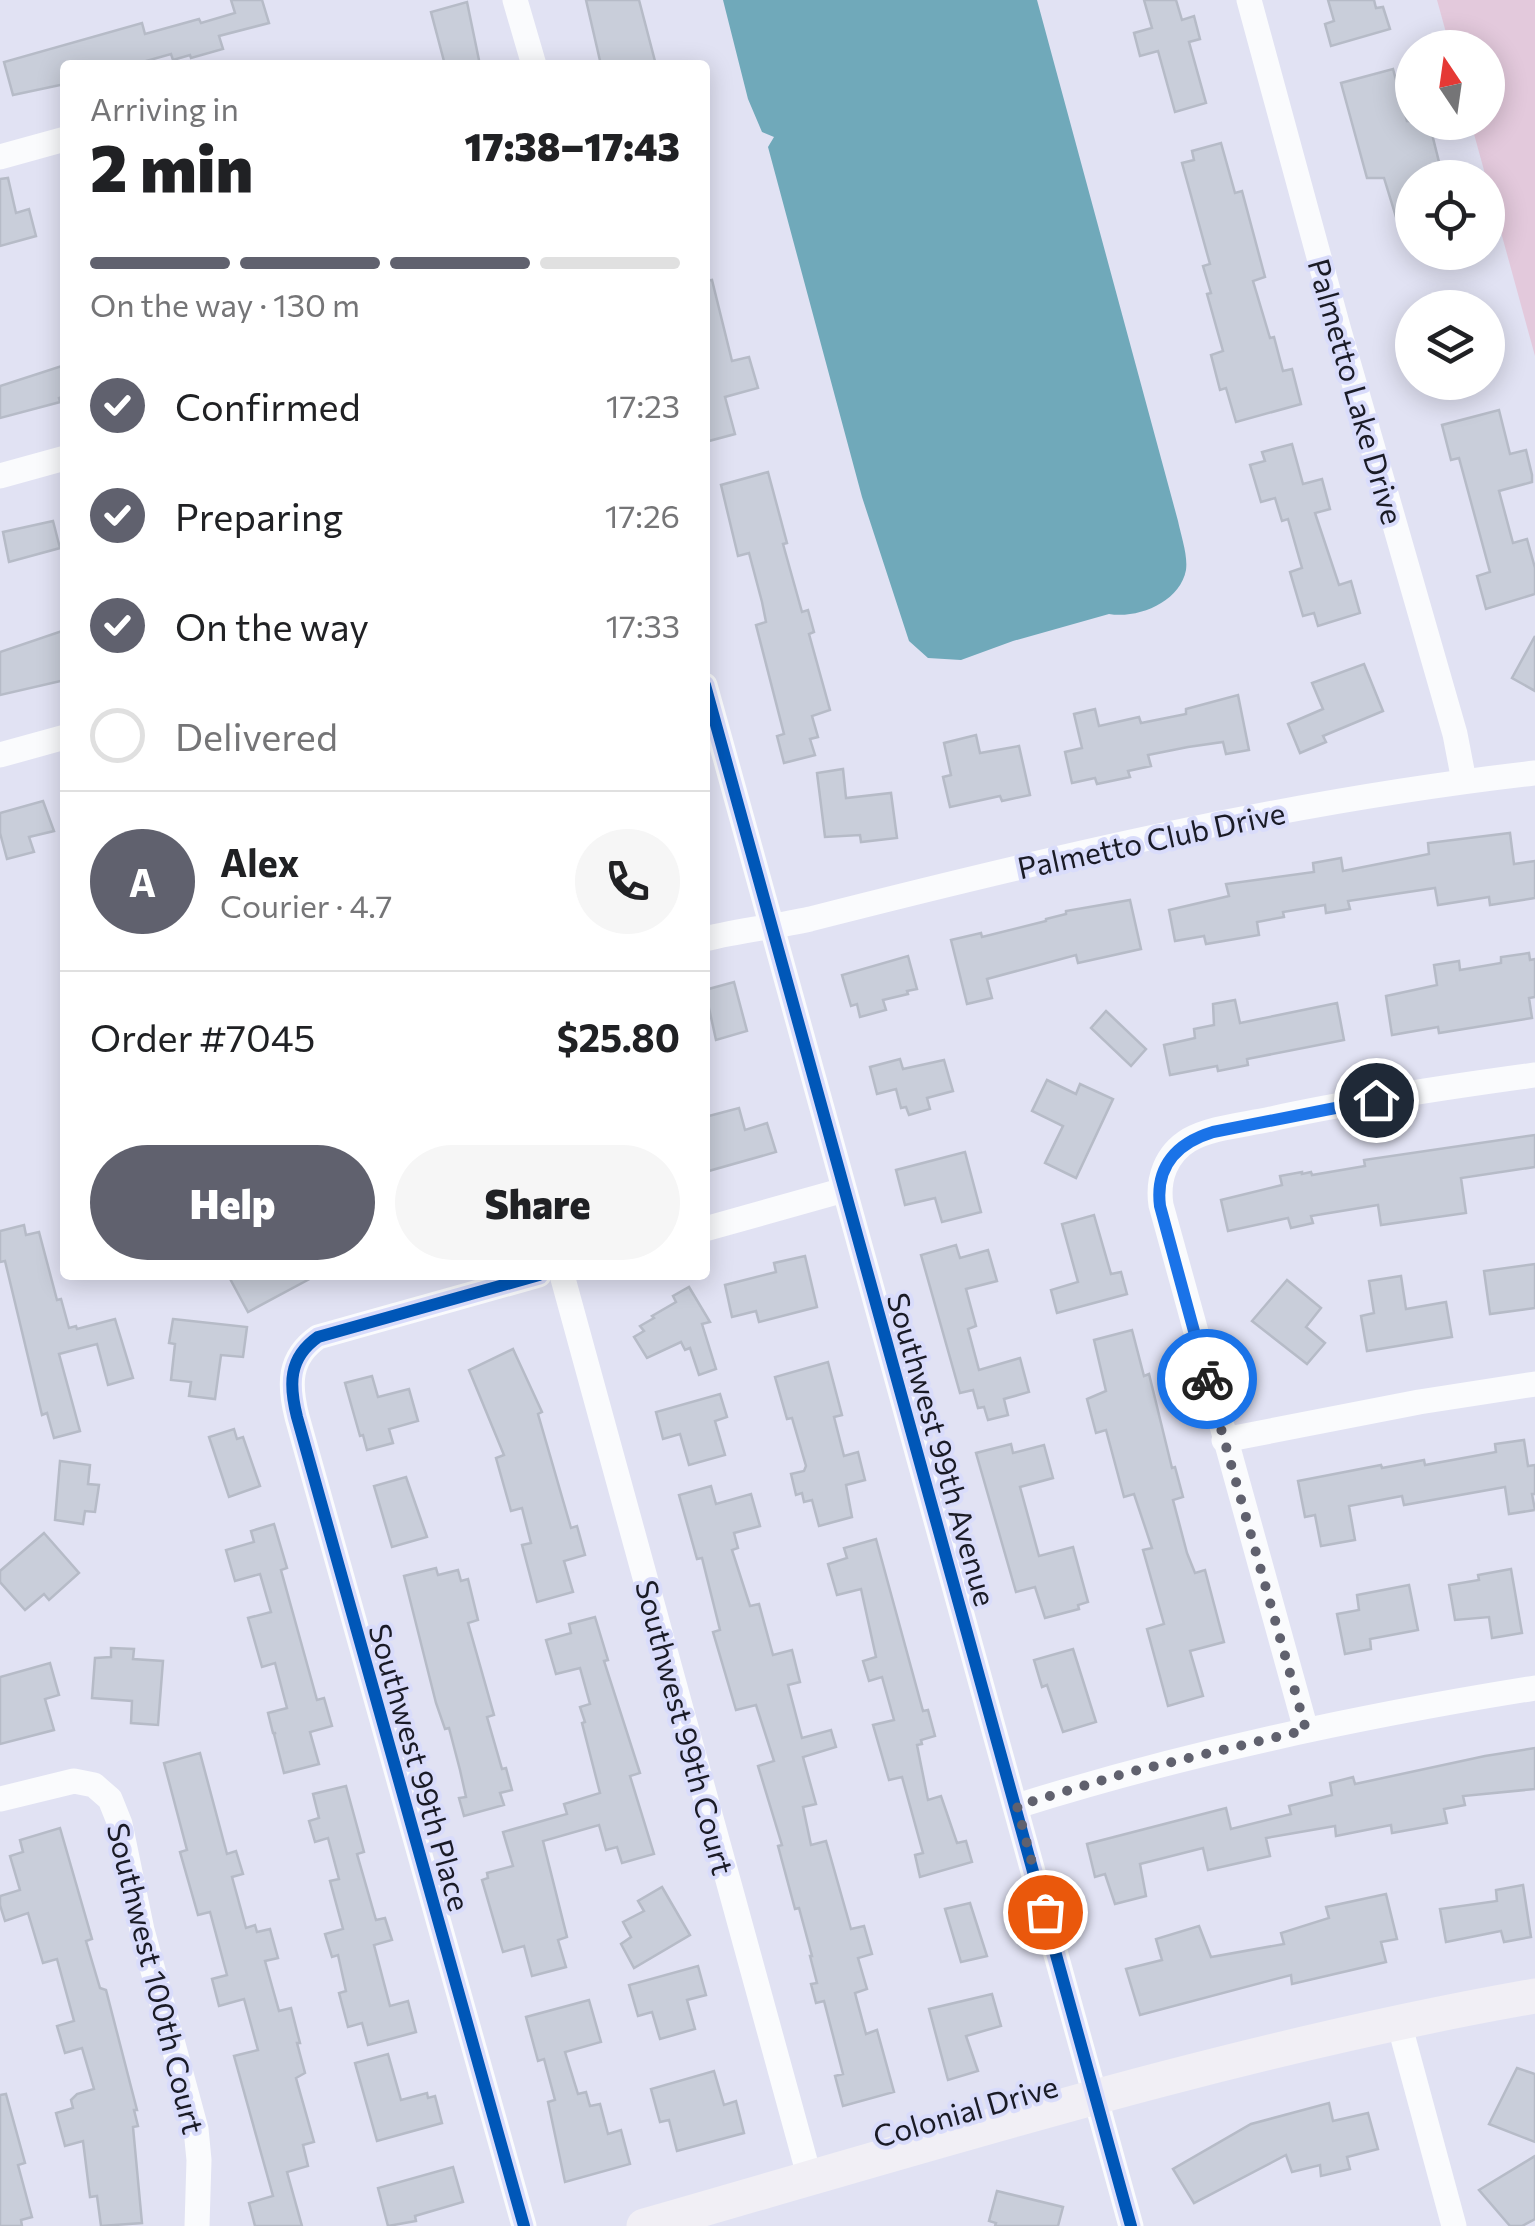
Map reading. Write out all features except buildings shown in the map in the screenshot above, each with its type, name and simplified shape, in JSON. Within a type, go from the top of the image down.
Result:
[{"type":"street","points":[[516,0],[533,60]]},
{"type":"street","name":"Palmetto Lake Drive","points":[[1249,0],[1455,734],[1464,781]]},
{"type":"street","points":[[0,157],[60,140]]},
{"type":"street","points":[[0,476],[60,459]]},
{"type":"street","name":"Southwest 99th Avenue","points":[[710,703],[1131,2226]]},
{"type":"street","points":[[0,754],[60,738]]},
{"type":"street","name":"Palmetto Club Drive","points":[[710,938],[1108,846],[1318,805],[1535,773]]},
{"type":"street","points":[[1306,1730],[1160,1206],[1164,1168],[1182,1146],[1213,1132],[1350,1104],[1535,1075]]},
{"type":"street","points":[[710,1228],[844,1190]]},
{"type":"street","name":"Southwest 99th Place","points":[[521,1280],[327,1334],[309,1344],[294,1363],[291,1380],[524,2226]]},
{"type":"street","name":"Southwest 99th Court","points":[[563,1280],[810,2179]]},
{"type":"street","points":[[1224,1440],[1535,1384]]},
{"type":"street","points":[[1017,1806],[1126,1773],[1306,1730],[1535,1688]]},
{"type":"street","name":"Southwest 100th Court","points":[[0,1799],[74,1781],[94,1784],[105,1792],[120,1824],[142,1930],[196,2128],[197,2226]]},
{"type":"street","name":"Colonial Drive","points":[[644,2226],[1096,2099],[1399,2023],[1535,1996]]},
{"type":"street","points":[[1399,2023],[1454,2226]]},
{"type":"shaded area","points":[[1437,0],[1535,0],[1535,356],[1505,247],[1505,160],[1481,160],[1476,140],[1505,140],[1505,30],[1445,30]]},
{"type":"water","points":[[723,0],[1037,0],[1184,546],[1186,570],[1176,591],[1167,599],[1145,611],[1109,614],[961,660],[928,658],[909,641],[862,497],[768,147],[774,137],[762,132],[748,99]]},
{"type":"cycle path","points":[[710,703],[1131,2226]]},
{"type":"cycle path","points":[[521,1280],[318,1337],[301,1354],[292,1383],[297,1417],[524,2226]]},
{"type":"way so far","points":[[1045,1912],[1017,1806],[1126,1773],[1306,1730],[1207,1379]]},
{"type":"route","points":[[1207,1379],[1160,1206],[1161,1178],[1168,1160],[1195,1137],[1376,1100]]}]
